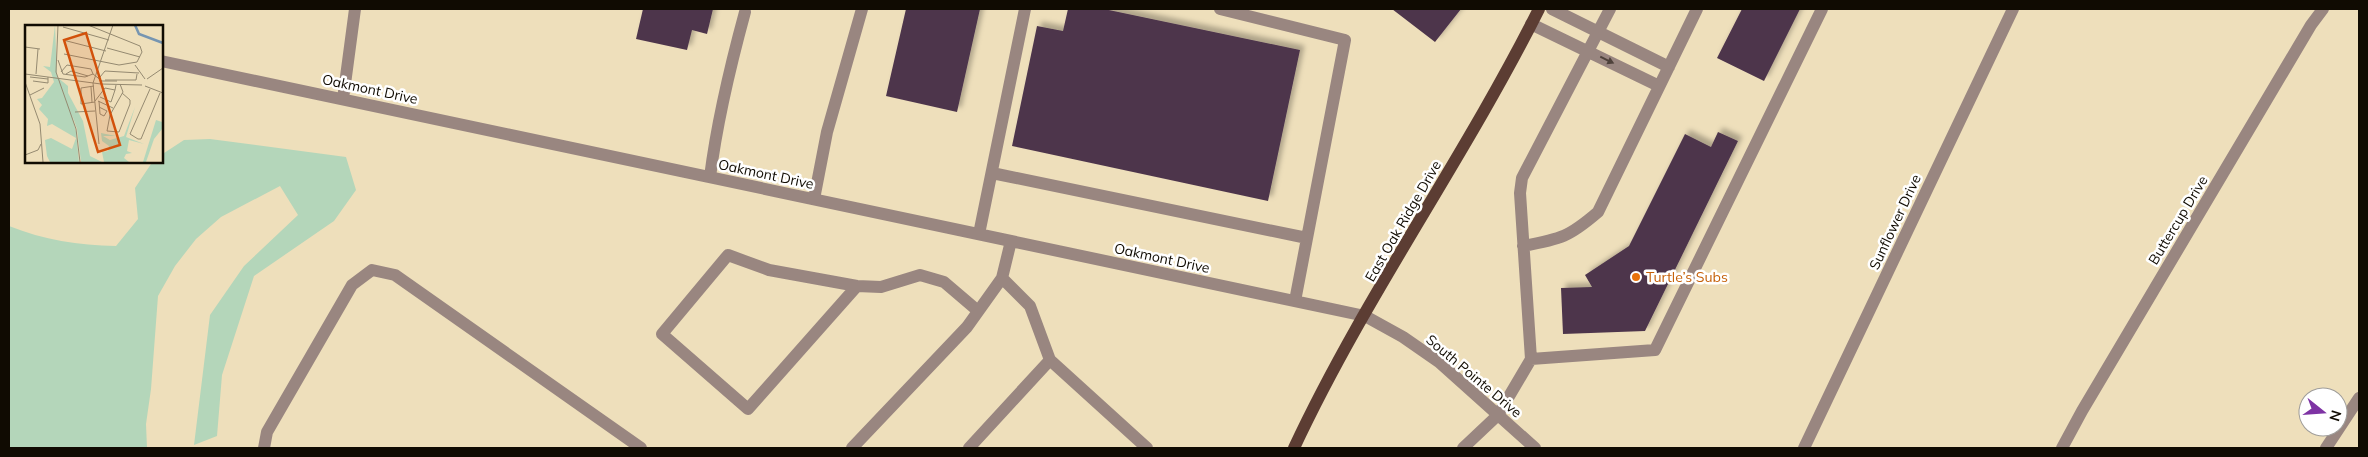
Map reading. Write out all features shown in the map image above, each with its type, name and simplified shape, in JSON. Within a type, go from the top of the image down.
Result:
[{"type":"main road","name":"East Oak Ridge Drive","points":[[1294,448],[1315,403],[1457,159],[1539,9]]},
{"type":"street","points":[[343,99],[356,9]]},
{"type":"street","points":[[814,199],[827,132],[862,9]]},
{"type":"street","points":[[980,234],[1025,9]]},
{"type":"street","points":[[1220,9],[1345,40],[1295,301]]},
{"type":"street","points":[[1552,9],[1669,67]]},
{"type":"street","points":[[1463,448],[1498,415],[1532,359],[1520,193],[1522,178],[1610,9]]},
{"type":"street","points":[[1523,246],[1560,239],[1579,228],[1598,212],[1697,9]]},
{"type":"street","points":[[1532,359],[1655,350],[1822,9]]},
{"type":"street","name":"Sunflower Drive","points":[[1804,448],[2014,9]]},
{"type":"street","name":"Buttercup Drive","points":[[2062,448],[2087,402],[2291,59],[2323,9]]},
{"type":"street","points":[[710,177],[715,136],[728,72],[745,12]]},
{"type":"street","points":[[1531,24],[1659,86]]},
{"type":"street","name":"Oakmont Drive","points":[[162,61],[1365,316]]},
{"type":"street","points":[[992,173],[1307,238]]},
{"type":"street","points":[[852,448],[967,327],[1002,278],[1011,241]]},
{"type":"street","points":[[857,286],[748,409],[662,334],[728,255],[769,270],[857,286],[881,287],[920,275],[944,282],[978,311]]},
{"type":"street","points":[[264,448],[267,432],[352,285],[372,270],[395,275],[641,448]]},
{"type":"street","points":[[1002,278],[1030,306],[1050,360],[1147,448]]},
{"type":"street","name":"South Pointe Drive","points":[[1365,316],[1403,337],[1439,362],[1536,448]]},
{"type":"street","points":[[968,448],[1050,360]]},
{"type":"street","points":[[2326,448],[2359,398]]},
{"type":"green space","points":[[210,139],[346,157],[356,190],[334,221],[254,276],[222,375],[217,436],[194,445],[210,315],[244,266],[298,215],[280,186],[221,217],[196,239],[175,266],[158,296],[151,389],[146,424],[147,448],[9,448],[9,226],[61,241],[116,246],[138,219],[135,188],[152,162],[162,162],[162,154],[184,140]]},
{"type":"building","points":[[643,9],[713,9],[707,34],[692,30],[687,50],[636,39]]},
{"type":"building","points":[[906,9],[980,9],[957,112],[886,96]]},
{"type":"building","points":[[1068,9],[1104,9],[1300,50],[1268,201],[1012,146],[1037,26],[1063,31]]},
{"type":"building","points":[[1392,9],[1461,9],[1435,42]]},
{"type":"building","points":[[1742,9],[1800,9],[1764,81],[1717,58]]},
{"type":"building","points":[[1718,132],[1738,141],[1645,331],[1563,334],[1561,288],[1592,287],[1585,275],[1629,246],[1685,134],[1711,147]]},
{"type":"place","name":"Turtle’s Subs","points":[[1636,277]]}]
